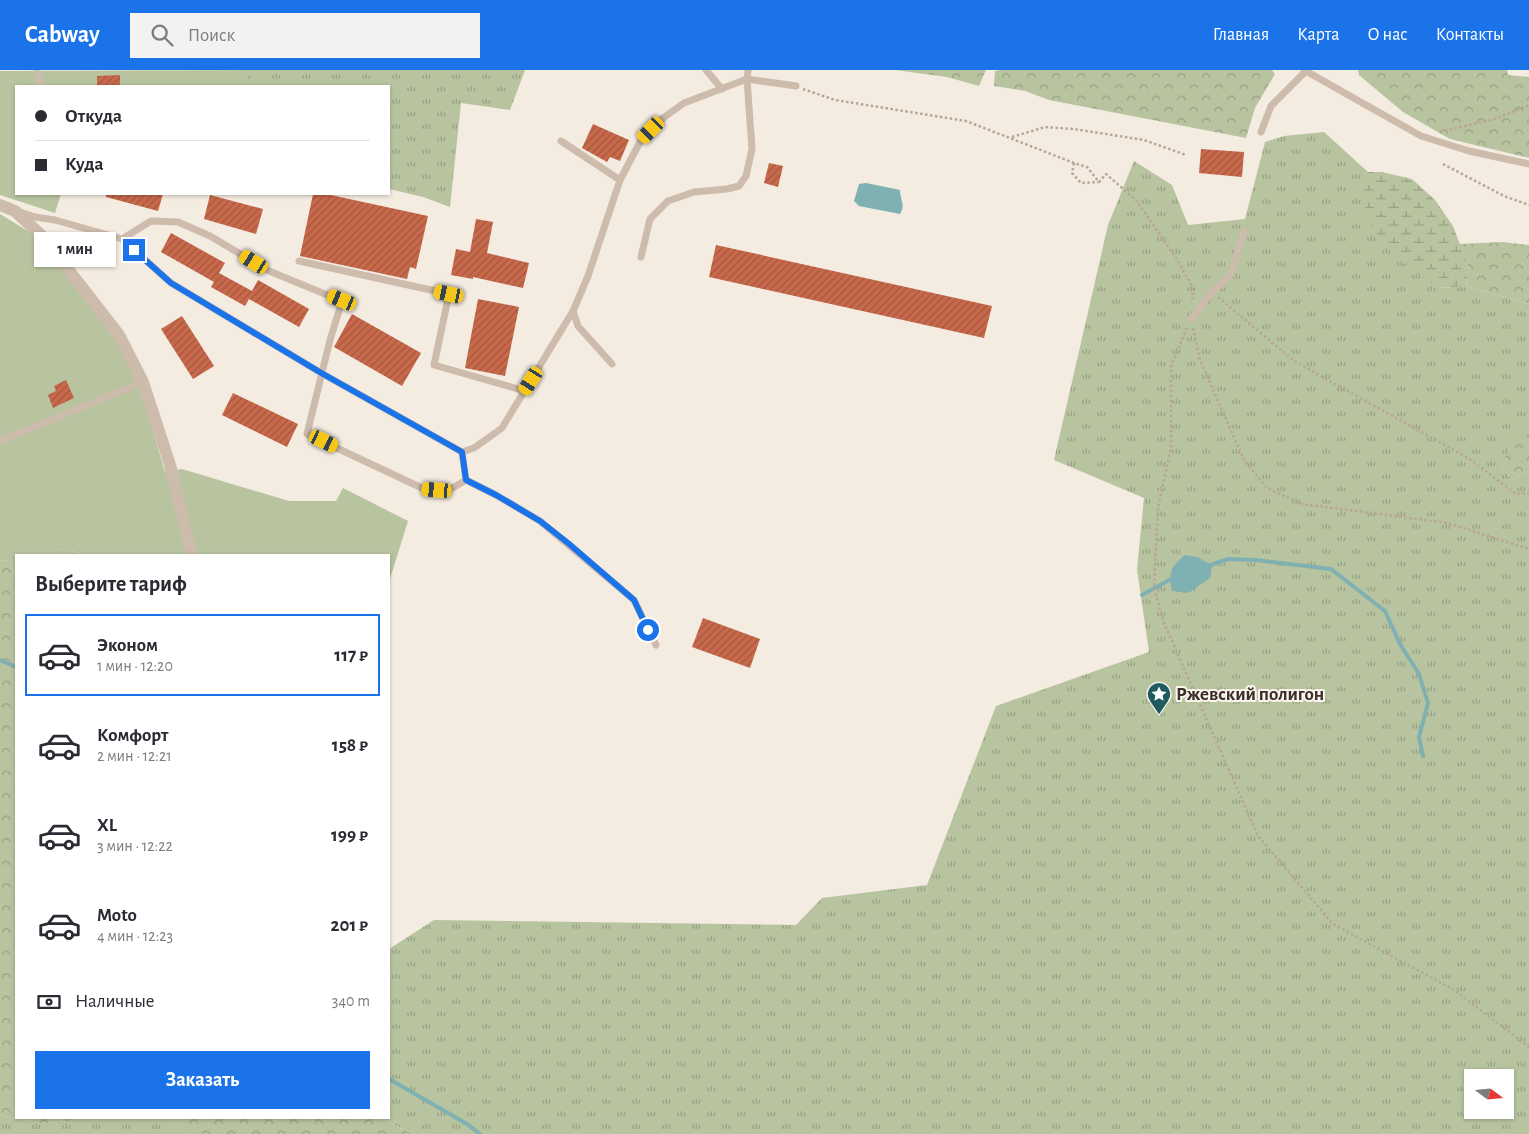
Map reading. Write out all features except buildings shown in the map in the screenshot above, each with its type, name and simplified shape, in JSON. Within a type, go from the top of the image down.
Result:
[{"type":"street","points":[[0,205],[15,211],[43,237],[119,335],[143,382],[170,464],[192,554]]},
{"type":"lane","points":[[37,70],[40,85]]},
{"type":"lane","points":[[706,70],[722,89]]},
{"type":"lane","points":[[641,256],[650,219],[668,201],[694,192],[739,186],[746,176],[752,149],[747,80],[748,70]]},
{"type":"lane","points":[[1261,132],[1271,106],[1306,70],[1421,136],[1469,151],[1529,164]]},
{"type":"lane","points":[[15,211],[55,220],[122,240],[171,283],[323,374],[462,452],[474,448],[502,428],[573,311],[588,276],[620,180],[640,142],[663,118],[684,104],[747,80],[796,86]]},
{"type":"lane","points":[[561,141],[620,180]]},
{"type":"lane","points":[[122,240],[151,221],[178,222],[210,236],[269,271],[342,300],[330,340],[307,434],[424,489],[449,490],[466,480]]},
{"type":"lane","points":[[1191,319],[1212,292],[1230,276],[1244,232]]},
{"type":"lane","points":[[299,261],[449,294],[434,364],[525,391]]},
{"type":"lane","points":[[573,311],[578,326],[612,364]]},
{"type":"lane","points":[[0,441],[143,382]]},
{"type":"lane","points":[[462,452],[466,480]]},
{"type":"lane","points":[[466,480],[540,521],[634,600],[656,645]]},
{"type":"path","points":[[796,86],[835,100],[966,121],[1087,167],[1099,182]]},
{"type":"path","points":[[1421,136],[1498,118],[1529,105]]},
{"type":"path","points":[[1010,137],[1045,126],[1144,140],[1186,155]]},
{"type":"path","points":[[1074,163],[1072,173],[1080,183],[1099,182],[1106,174],[1136,200],[1176,258],[1193,288],[1191,319],[1200,360],[1244,460],[1267,488],[1302,504],[1448,523],[1529,549]]},
{"type":"path","points":[[1443,164],[1504,196],[1529,204]]},
{"type":"path","points":[[1212,292],[1294,361],[1468,458],[1516,494],[1529,494]]},
{"type":"path","points":[[1191,319],[1171,366],[1171,448],[1158,508],[1154,588],[1164,623],[1258,836],[1333,924],[1454,990],[1529,1047]]},
{"type":"green space","points":[[247,70],[525,70],[510,110],[461,103],[450,207],[423,197],[390,189],[390,85],[247,85]]},
{"type":"green space","points":[[247,70],[247,85],[15,85],[15,195],[61,195],[55,213],[0,195],[0,71]]},
{"type":"green space","points":[[895,70],[986,70],[979,86],[947,77]]},
{"type":"green space","points":[[1272,70],[1275,74],[1255,108],[1246,138],[1049,100],[1025,91],[994,86],[995,71]]},
{"type":"green space","points":[[1358,70],[1507,70],[1508,75],[1529,77],[1529,158],[1450,139],[1403,112],[1359,75]]},
{"type":"green space","points":[[1324,132],[1368,172],[1361,181],[1440,288],[1466,286],[1529,304],[1529,418],[1500,465],[1512,479],[1529,471],[1529,1134],[413,1134],[381,1119],[390,1119],[390,948],[434,920],[796,925],[822,898],[927,885],[996,706],[1149,652],[1137,569],[1144,498],[1054,460],[1108,225],[1134,161],[1172,185],[1188,225],[1245,219],[1265,142],[1284,136]]},
{"type":"green space","points":[[1368,172],[1382,172],[1412,179],[1435,200],[1453,226],[1469,269],[1466,286],[1440,288],[1413,271],[1382,243],[1366,213],[1361,180]]},
{"type":"green space","points":[[0,214],[36,236],[115,337],[140,388],[165,472],[182,469],[289,501],[336,501],[343,488],[408,521],[390,579],[390,554],[86,554],[61,549],[59,554],[15,554],[15,576],[9,561],[0,560]]},
{"type":"green space","points":[[1503,242],[1529,245],[1529,304],[1466,286],[1469,269],[1459,244]]},
{"type":"green space","points":[[1529,416],[1529,471],[1512,479],[1500,465]]},
{"type":"green space","points":[[61,549],[86,554],[59,554]]},
{"type":"green space","points":[[0,560],[9,561],[15,576],[15,1118],[0,1115]]},
{"type":"green space","points":[[0,1115],[43,1124],[82,1119],[170,1119],[187,1134],[0,1134]]},
{"type":"green space","points":[[19,1119],[82,1119],[43,1124]]},
{"type":"green space","points":[[170,1119],[381,1119],[413,1134],[187,1134]]},
{"type":"water","points":[[866,183],[900,190],[903,205],[900,214],[859,206],[854,201],[859,184]]},
{"type":"water","points":[[1185,555],[1197,557],[1212,565],[1210,578],[1188,593],[1172,591],[1171,571],[1176,563]]},
{"type":"waterway","points":[[1208,566],[1228,559],[1256,560],[1331,569],[1385,611],[1400,644],[1419,674],[1428,703],[1419,737],[1423,756]]},
{"type":"waterway","points":[[1142,595],[1173,578]]},
{"type":"waterway","points":[[0,660],[15,667]]},
{"type":"waterway","points":[[390,1080],[467,1124],[480,1134]]},
{"type":"place","name":"Ржевский полигон","points":[[1159,715]]},
{"type":"route","points":[[134,250],[171,283],[323,374],[462,452],[466,480],[540,521],[568,543],[634,600],[648,630]]}]
